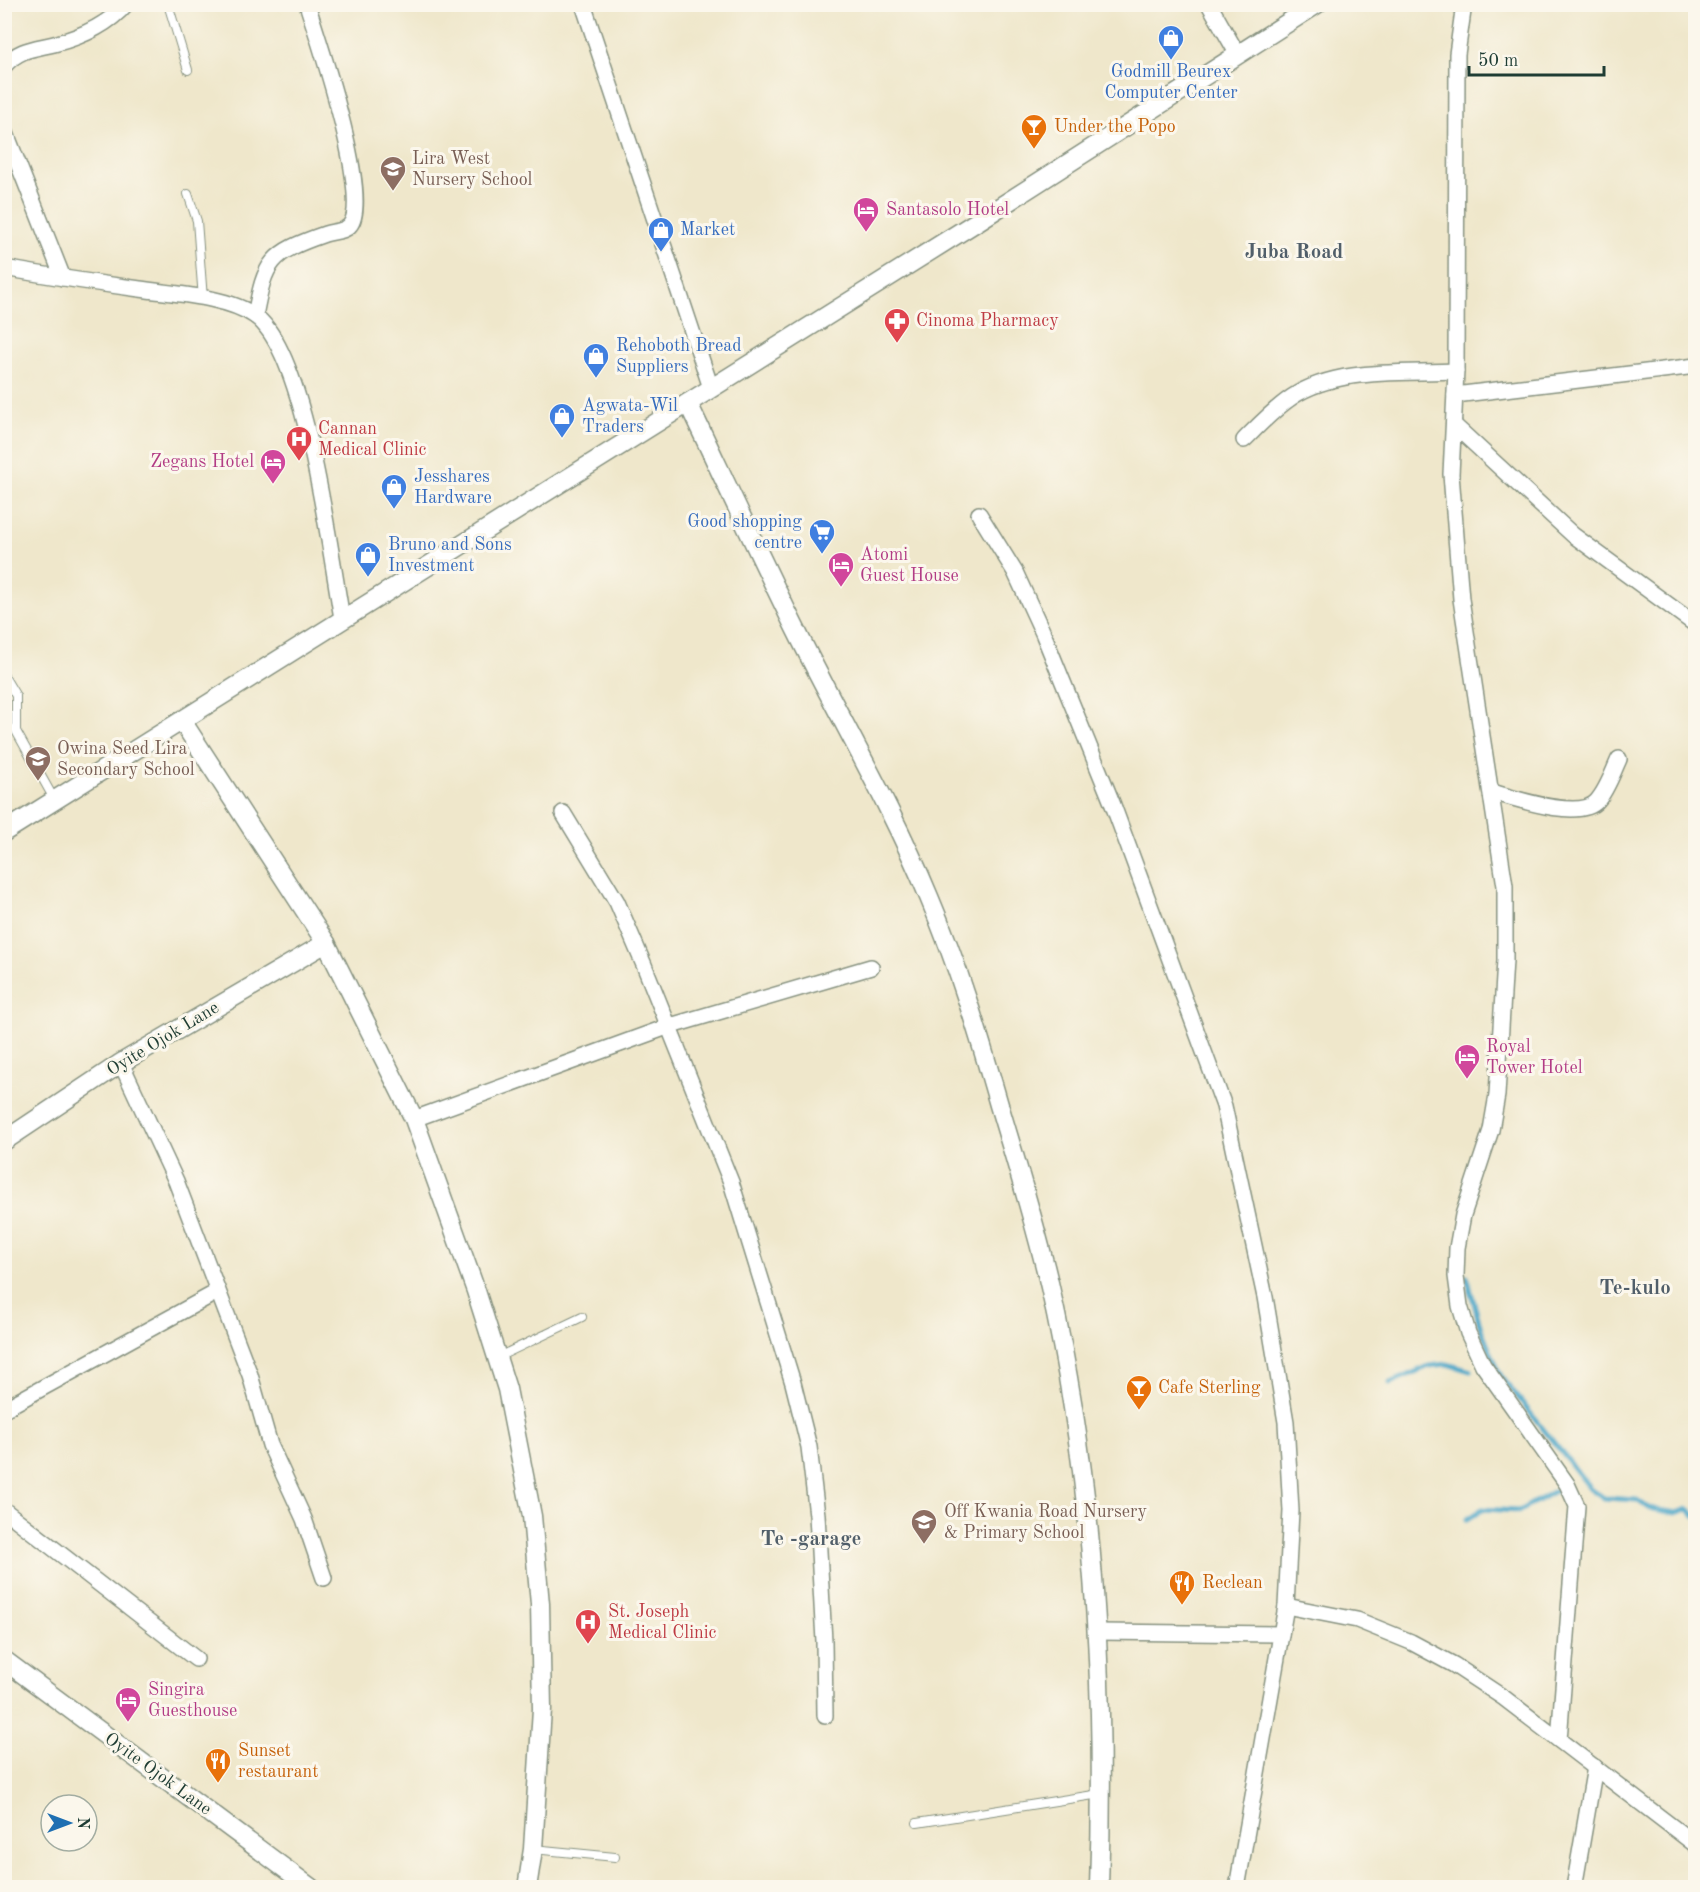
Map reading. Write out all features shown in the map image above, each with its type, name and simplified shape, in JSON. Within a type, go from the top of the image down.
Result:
[{"type":"street","points":[[4,66],[14,54],[88,33],[115,17],[126,4]]},
{"type":"street","points":[[255,316],[264,272],[270,262],[305,241],[346,230],[356,215],[356,189],[346,142],[307,4]]},
{"type":"street","points":[[583,4],[711,388]]},
{"type":"street","points":[[1209,4],[1238,55]]},
{"type":"street","points":[[4,832],[688,403],[1317,4]]},
{"type":"street","points":[[1464,4],[1457,54],[1456,370],[1451,474],[1461,599],[1505,886],[1505,960],[1497,1095],[1491,1130],[1463,1215],[1456,1248],[1456,1276],[1460,1306],[1468,1333],[1483,1365],[1567,1485],[1577,1506],[1559,1740]]},
{"type":"street","points":[[4,128],[63,278]]},
{"type":"street","points":[[4,268],[203,299],[255,316],[271,332],[282,351],[297,390],[342,618]]},
{"type":"street","points":[[1455,395],[1695,366]]},
{"type":"street","points":[[1244,440],[1269,415],[1293,396],[1319,383],[1354,376],[1456,370]]},
{"type":"street","points":[[688,403],[795,628],[895,822],[929,897],[966,994],[1050,1285],[1070,1392],[1086,1503],[1098,1632],[1099,1887]]},
{"type":"street","points":[[1454,425],[1573,535],[1695,625]]},
{"type":"street","points":[[979,514],[1015,573],[1043,633],[1113,805],[1224,1106],[1265,1297],[1286,1422],[1291,1511],[1286,1606],[1238,1887]]},
{"type":"street","points":[[182,721],[326,943],[414,1119],[476,1291],[497,1358],[523,1460],[532,1516],[540,1604],[542,1709],[533,1849],[527,1887]]},
{"type":"street","points":[[1492,792],[1560,808],[1586,808],[1596,803],[1619,759]]},
{"type":"street","points":[[563,813],[617,902],[731,1182],[793,1383],[809,1447],[817,1515],[824,1641],[825,1716]]},
{"type":"street","name":"Oyite Ojok Lane","points":[[4,1141],[121,1063],[326,943]]},
{"type":"street","points":[[414,1119],[667,1027],[871,967]]},
{"type":"street","points":[[121,1063],[176,1181],[250,1375],[270,1445],[304,1519],[324,1578]]},
{"type":"street","points":[[4,1409],[217,1292]]},
{"type":"street","points":[[4,1510],[196,1659]]},
{"type":"street","points":[[1286,1606],[1357,1620],[1411,1642],[1454,1665],[1504,1698],[1695,1845]]},
{"type":"street","points":[[1098,1632],[1281,1634]]},
{"type":"street","name":"Oyite Ojok Lane","points":[[4,1660],[311,1887]]},
{"type":"street","points":[[1574,1887],[1595,1767]]},
{"type":"lane","points":[[168,4],[188,70]]},
{"type":"lane","points":[[188,194],[197,221],[203,299]]},
{"type":"lane","points":[[4,676],[16,696],[16,730],[54,800]]},
{"type":"lane","points":[[497,1358],[582,1317]]},
{"type":"lane","points":[[917,1822],[1100,1794]]},
{"type":"lane","points":[[533,1849],[615,1857]]},
{"type":"waterway","points":[[1467,1277],[1481,1329],[1501,1376],[1590,1488],[1604,1498],[1637,1500],[1648,1508],[1676,1513],[1688,1509],[1696,1516]]},
{"type":"waterway","points":[[1390,1383],[1429,1366],[1447,1364],[1471,1371]]},
{"type":"waterway","points":[[1467,1519],[1482,1509],[1519,1511],[1558,1489]]},
{"type":"place","name":"Godmill Beurex Computer Center","points":[[1171,61]]},
{"type":"place","name":"Under the Popo","points":[[1034,150]]},
{"type":"place","name":"Lira West Nursery School","points":[[393,192]]},
{"type":"place","name":"Santasolo Hotel","points":[[866,233]]},
{"type":"place","name":"Market","points":[[661,253]]},
{"type":"place","name":"Cinoma Pharmacy","points":[[897,344]]},
{"type":"place","name":"Rehoboth Bread Suppliers","points":[[596,379]]},
{"type":"place","name":"Agwata-Wil Traders","points":[[562,439]]},
{"type":"place","name":"Cannan Medical Clinic","points":[[299,462]]},
{"type":"place","name":"Zegans Hotel","points":[[273,485]]},
{"type":"place","name":"Jesshares Hardware","points":[[394,510]]},
{"type":"place","name":"Good shopping centre","points":[[822,555]]},
{"type":"place","name":"Bruno and Sons Investment","points":[[368,578]]},
{"type":"place","name":"Atomi Guest House","points":[[841,588]]},
{"type":"place","name":"Owina Seed Lira Secondary School","points":[[38,782]]},
{"type":"place","name":"Royal Tower Hotel","points":[[1467,1080]]},
{"type":"place","name":"Cafe Sterling","points":[[1139,1411]]},
{"type":"place","name":"Off Kwania Road Nursery & Primary School","points":[[924,1545]]},
{"type":"place","name":"Reclean","points":[[1182,1606]]},
{"type":"place","name":"St. Joseph Medical Clinic","points":[[588,1645]]},
{"type":"place","name":"Singira Guesthouse","points":[[128,1723]]},
{"type":"place","name":"Sunset restaurant","points":[[218,1784]]},
{"type":"district","name":"Juba Road","points":[[1294,252]]},
{"type":"district","name":"Te-kulo","points":[[1635,1288]]},
{"type":"district","name":"Te -garage","points":[[811,1539]]}]
